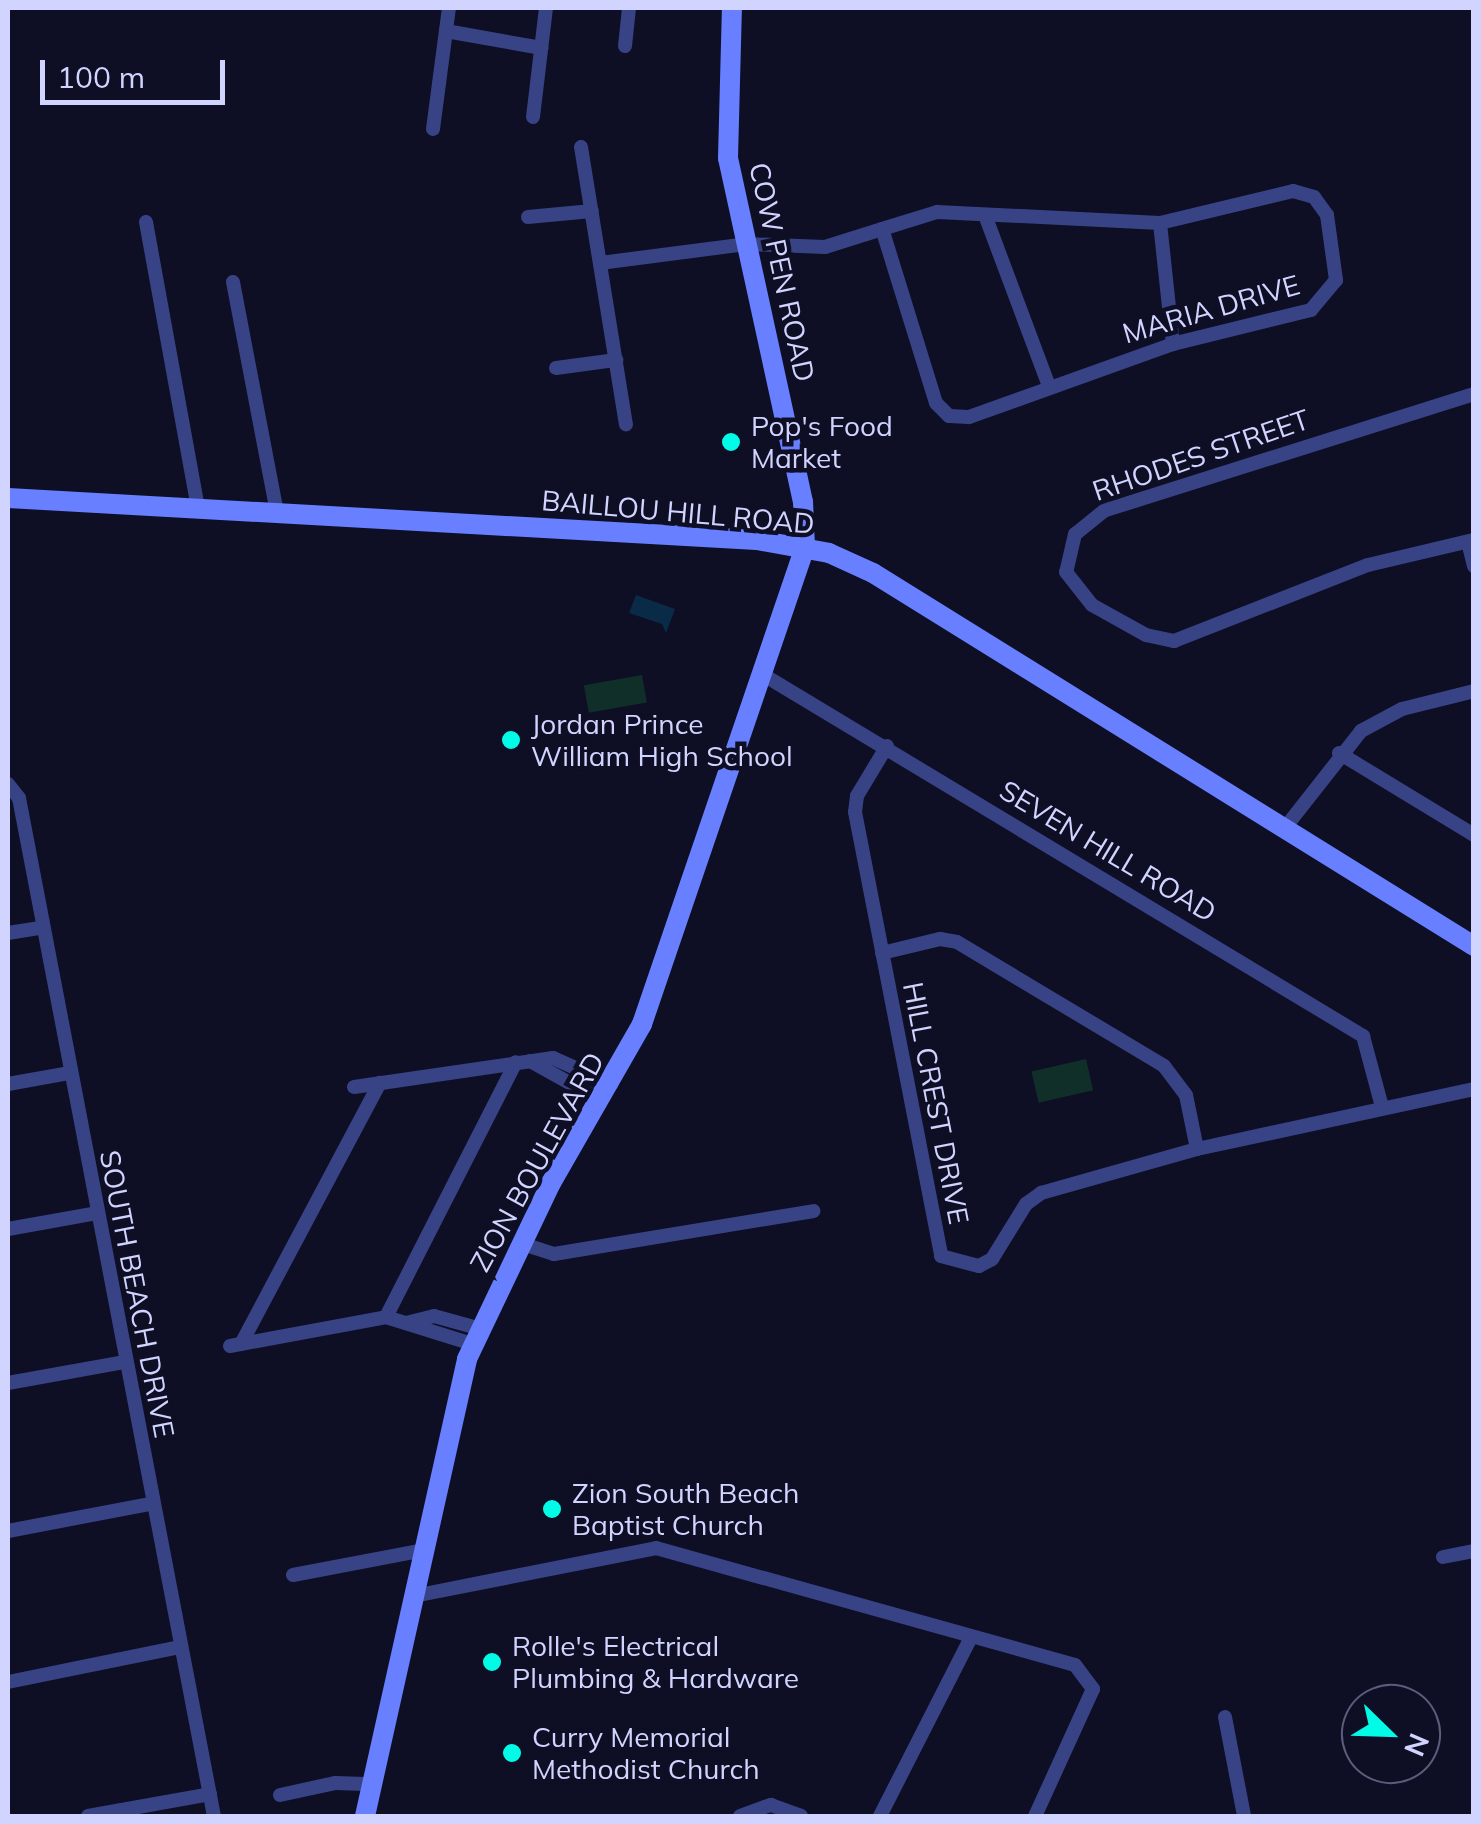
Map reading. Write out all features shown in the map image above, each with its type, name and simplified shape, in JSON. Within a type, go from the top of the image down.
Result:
[{"type":"main road","name":"COW PEN ROAD","points":[[732,8],[728,158],[803,502],[805,547]]},
{"type":"main road","name":"BAILLOU HILL ROAD","points":[[8,498],[805,547],[873,573],[1472,942]]},
{"type":"main road","name":"ZION BOULEVARD","points":[[365,1816],[475,1336],[520,1243],[606,1092],[649,1006],[805,547]]},
{"type":"street","points":[[433,129],[449,8]]},
{"type":"street","points":[[532,118],[546,8]]},
{"type":"street","points":[[626,46],[630,8]]},
{"type":"street","points":[[446,31],[541,48]]},
{"type":"street","points":[[581,148],[626,424]]},
{"type":"street","name":"MARIA DRIVE","points":[[600,263],[746,244],[826,247],[882,229],[937,212],[1160,223],[1293,191],[1314,197],[1327,216],[1336,280],[1311,310],[1173,344],[969,417],[949,416],[936,404],[882,229]]},
{"type":"street","points":[[528,217],[592,210]]},
{"type":"street","points":[[985,214],[1049,386]]},
{"type":"street","points":[[146,222],[198,509]]},
{"type":"street","points":[[1160,223],[1173,344]]},
{"type":"street","points":[[233,282],[276,513]]},
{"type":"street","points":[[556,368],[616,360]]},
{"type":"street","name":"RHODES STREET","points":[[1471,541],[1302,588],[1184,640],[1146,635],[1092,605],[1066,572],[1076,534],[1105,510],[1474,394]]},
{"type":"street","points":[[1471,541],[1474,566]]},
{"type":"street","name":"SEVEN HILL ROAD","points":[[762,674],[1363,1036],[1382,1107]]},
{"type":"street","points":[[1284,829],[1339,753],[1390,714],[1474,691]]},
{"type":"street","name":"HILL CREST DRIVE","points":[[887,746],[857,796],[855,812],[941,1256],[979,1266],[1004,1248],[1026,1204],[1041,1194],[1197,1149],[1474,1089]]},
{"type":"street","points":[[1339,753],[1474,835]]},
{"type":"street","name":"SOUTH BEACH DRIVE","points":[[8,784],[19,798],[40,928],[150,1504],[214,1816]]},
{"type":"street","points":[[8,933],[40,928]]},
{"type":"street","points":[[882,953],[940,939],[957,942],[1164,1066],[1186,1095],[1197,1149]]},
{"type":"street","points":[[354,1086],[523,1062],[606,1092]]},
{"type":"street","points":[[386,1317],[523,1062]]},
{"type":"street","points":[[8,1084],[70,1074]]},
{"type":"street","points":[[380,1083],[235,1345],[386,1317],[475,1336]]},
{"type":"street","points":[[520,1243],[554,1254],[812,1211]]},
{"type":"street","points":[[8,1230],[97,1213]]},
{"type":"street","points":[[8,1382],[125,1362]]},
{"type":"street","points":[[8,1531],[150,1504]]},
{"type":"street","points":[[414,1596],[656,1548],[1075,1666],[1092,1689],[1036,1816]]},
{"type":"street","points":[[293,1575],[424,1550]]},
{"type":"street","points":[[1443,1556],[1474,1551]]},
{"type":"street","points":[[880,1816],[970,1639]]},
{"type":"street","points":[[8,1682],[180,1646]]},
{"type":"street","points":[[1225,1717],[1244,1816]]},
{"type":"street","points":[[280,1795],[336,1783],[373,1784]]},
{"type":"street","points":[[88,1816],[210,1794]]},
{"type":"street","points":[[740,1816],[770,1805],[802,1816]]},
{"type":"green space","points":[[642,675],[647,703],[589,713],[584,685]]},
{"type":"green space","points":[[1086,1059],[1093,1090],[1039,1103],[1031,1072]]},
{"type":"water","points":[[636,595],[675,609],[666,633],[662,624],[629,613]]},
{"type":"place","name":"Pop's Food Market","points":[[731,442]]},
{"type":"place","name":"Jordan Prince William High School","points":[[511,740]]},
{"type":"place","name":"Zion South Beach Baptist Church","points":[[552,1509]]},
{"type":"place","name":"Rolle's Electrical Plumbing & Hardware","points":[[492,1662]]},
{"type":"place","name":"Curry Memorial Methodist Church","points":[[512,1753]]}]
